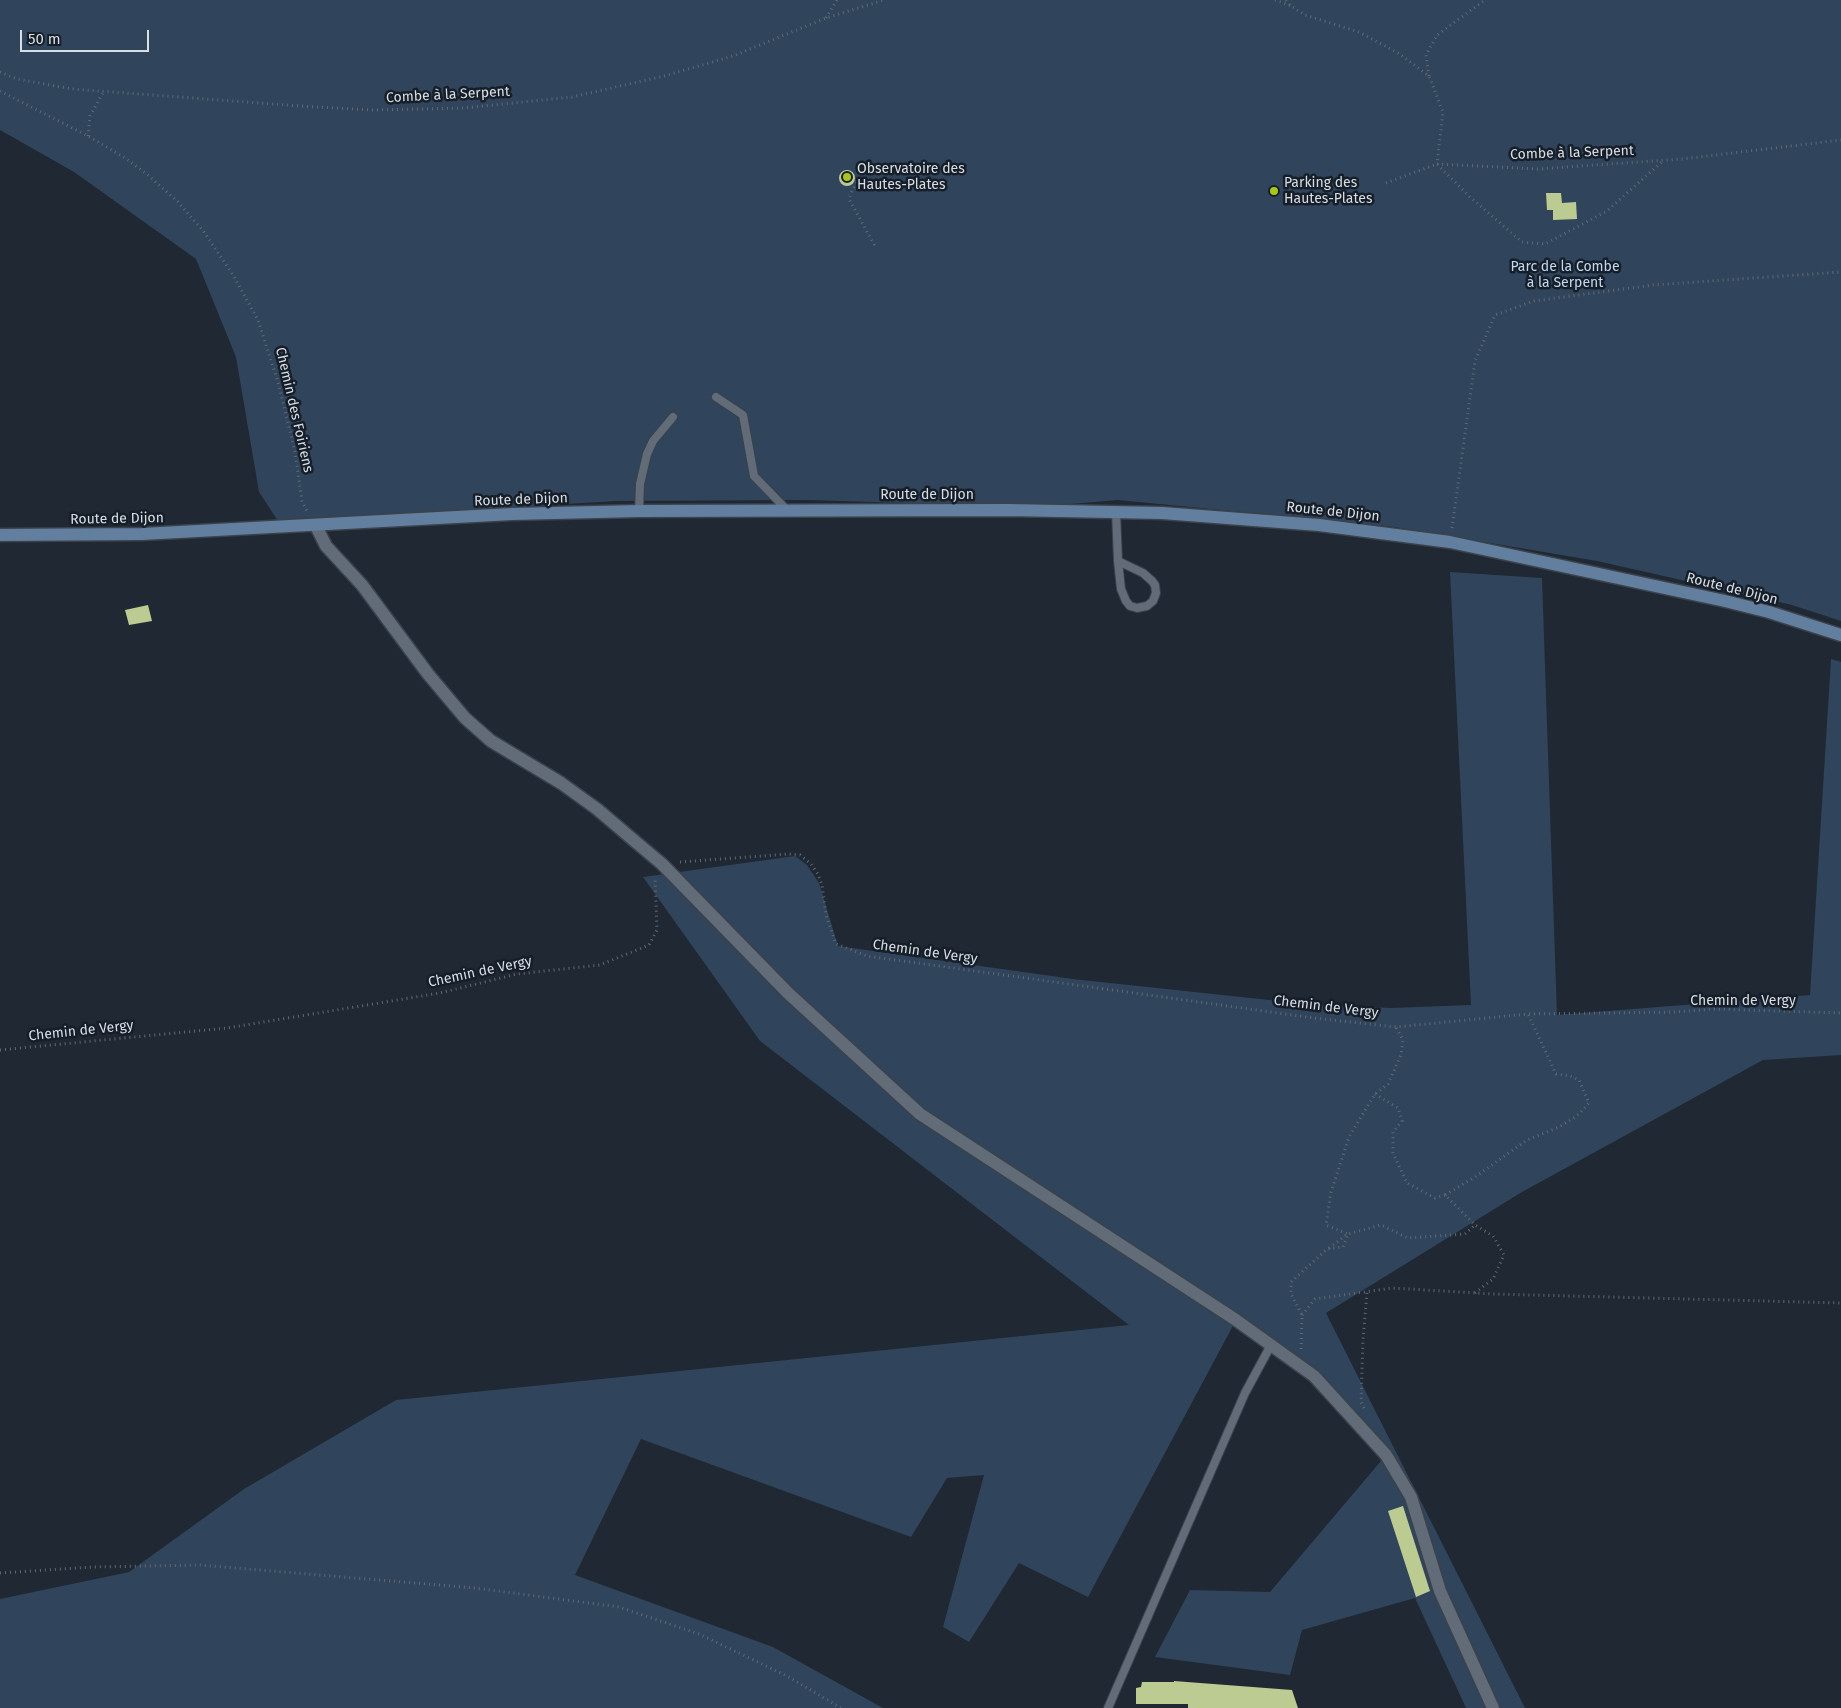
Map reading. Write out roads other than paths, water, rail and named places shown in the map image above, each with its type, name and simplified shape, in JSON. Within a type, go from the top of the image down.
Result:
[{"type":"main road","name":"Route de Dijon","points":[[0,535],[142,534],[512,514],[639,511],[1116,512],[1208,516],[1319,525],[1450,542],[1725,601],[1769,612],[1841,635]]},
{"type":"street","points":[[316,526],[326,546],[362,585],[428,674],[466,718],[491,740],[597,809],[662,864],[788,993],[920,1114],[1236,1320],[1314,1376],[1386,1455],[1411,1497],[1440,1591],[1492,1708]]},
{"type":"lane","points":[[716,397],[743,415],[754,476],[787,510]]},
{"type":"lane","points":[[639,511],[640,484],[647,454],[653,441],[673,417]]},
{"type":"lane","points":[[1116,512],[1118,561],[1121,589],[1126,601],[1137,608],[1147,606],[1153,601],[1156,593],[1155,585],[1143,573],[1118,561]]},
{"type":"lane","points":[[1108,1708],[1245,1393],[1271,1345]]},
{"type":"place","name":"Observatoire des Hautes-Plates","points":[[847,177]]},
{"type":"place","name":"Parking des Hautes-Plates","points":[[1274,191]]},
{"type":"park label","name":"Parc de la Combe à la Serpent","points":[[1565,276]]}]
